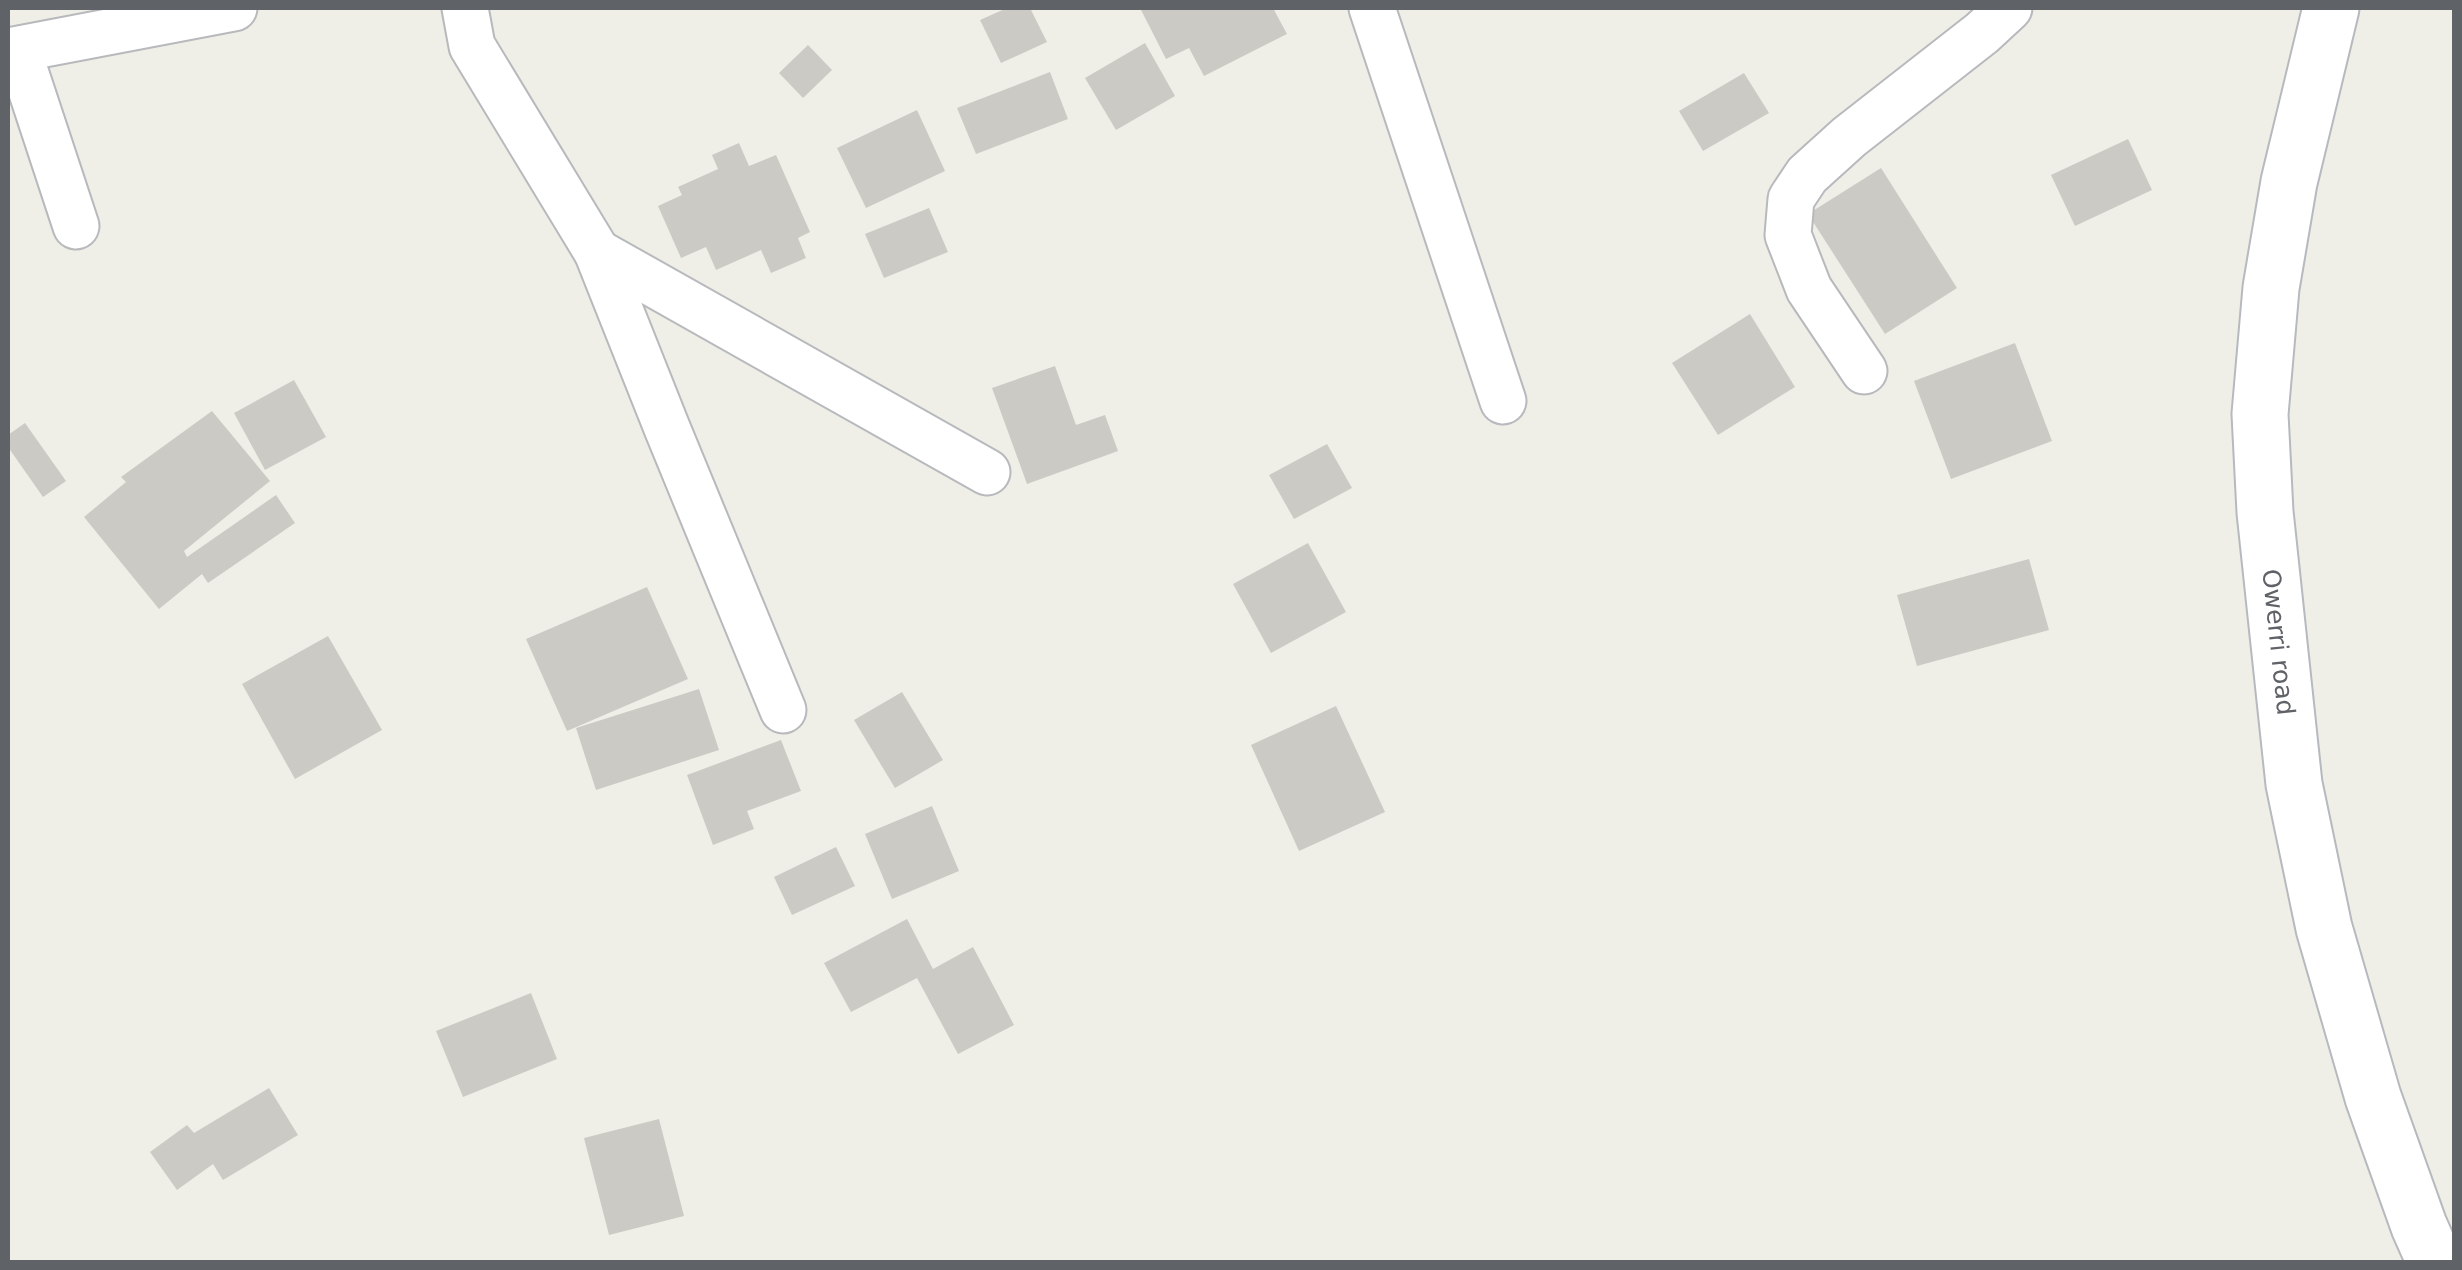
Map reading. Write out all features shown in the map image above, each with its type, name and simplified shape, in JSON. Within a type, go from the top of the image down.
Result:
[{"type":"main road","name":"Owerri road","points":[[2331,8],[2289,182],[2270,288],[2260,414],[2265,512],[2294,784],[2324,928],[2372,1098],[2435,1262]]},
{"type":"street","points":[[76,226],[13,51],[234,8]]},
{"type":"street","points":[[465,8],[472,46],[597,252],[783,710]]},
{"type":"street","points":[[1372,8],[1504,401]]},
{"type":"street","points":[[1864,372],[1808,289],[1788,236],[1791,198],[1807,176],[1848,137],[2009,8]]},
{"type":"street","points":[[597,252],[987,472]]},
{"type":"building","points":[[1007,8],[1030,8],[1047,42],[1001,63],[980,20]]},
{"type":"building","points":[[1140,8],[1273,8],[1287,34],[1204,76],[1189,48],[1166,59]]},
{"type":"building","points":[[1145,43],[1175,96],[1116,130],[1085,78]]},
{"type":"building","points":[[808,45],[832,70],[803,98],[779,73]]},
{"type":"building","points":[[1050,72],[1068,119],[976,154],[957,108]]},
{"type":"building","points":[[1744,73],[1769,113],[1703,151],[1679,111]]},
{"type":"building","points":[[917,110],[945,171],[866,208],[837,148]]},
{"type":"building","points":[[2128,139],[2152,190],[2075,226],[2051,175]]},
{"type":"building","points":[[739,143],[749,166],[776,155],[810,232],[798,238],[806,258],[771,273],[761,250],[716,270],[706,247],[681,258],[658,206],[682,195],[678,187],[718,169],[712,155]]},
{"type":"building","points":[[1881,168],[1957,288],[1885,334],[1808,214]]},
{"type":"building","points":[[929,208],[948,252],[884,278],[865,234]]},
{"type":"building","points":[[1750,314],[1795,387],[1718,435],[1672,363]]},
{"type":"building","points":[[2015,343],[2052,441],[1951,479],[1914,381]]},
{"type":"building","points":[[1055,366],[1076,425],[1105,415],[1118,451],[1027,484],[992,388]]},
{"type":"building","points":[[294,380],[326,437],[265,470],[234,413]]},
{"type":"building","points":[[212,411],[270,481],[184,551],[187,557],[276,495],[295,523],[208,583],[202,574],[159,609],[84,517],[126,482],[121,477]]},
{"type":"building","points":[[25,423],[66,481],[43,497],[8,447],[8,435]]},
{"type":"building","points":[[1327,444],[1352,488],[1294,519],[1269,475]]},
{"type":"building","points":[[1308,543],[1346,612],[1271,653],[1233,584]]},
{"type":"building","points":[[2029,559],[2049,630],[1917,666],[1897,595]]},
{"type":"building","points":[[647,587],[688,679],[567,731],[526,639]]},
{"type":"building","points":[[328,636],[382,730],[295,779],[242,684]]},
{"type":"building","points":[[699,689],[719,750],[596,790],[576,728]]},
{"type":"building","points":[[902,692],[943,760],[895,788],[854,720]]},
{"type":"building","points":[[1336,706],[1385,812],[1299,851],[1251,745]]},
{"type":"building","points":[[781,740],[801,791],[747,811],[754,829],[713,845],[687,775]]},
{"type":"building","points":[[932,806],[959,871],[892,899],[865,834]]},
{"type":"building","points":[[836,847],[855,886],[792,915],[774,877]]},
{"type":"building","points":[[907,919],[933,969],[973,947],[1014,1025],[958,1054],[917,978],[851,1012],[824,963]]},
{"type":"building","points":[[531,993],[557,1059],[463,1097],[436,1031]]},
{"type":"building","points":[[269,1088],[298,1135],[223,1180],[213,1164],[177,1190],[150,1152],[187,1125],[194,1133]]},
{"type":"building","points":[[659,1119],[684,1216],[609,1235],[584,1138]]}]
